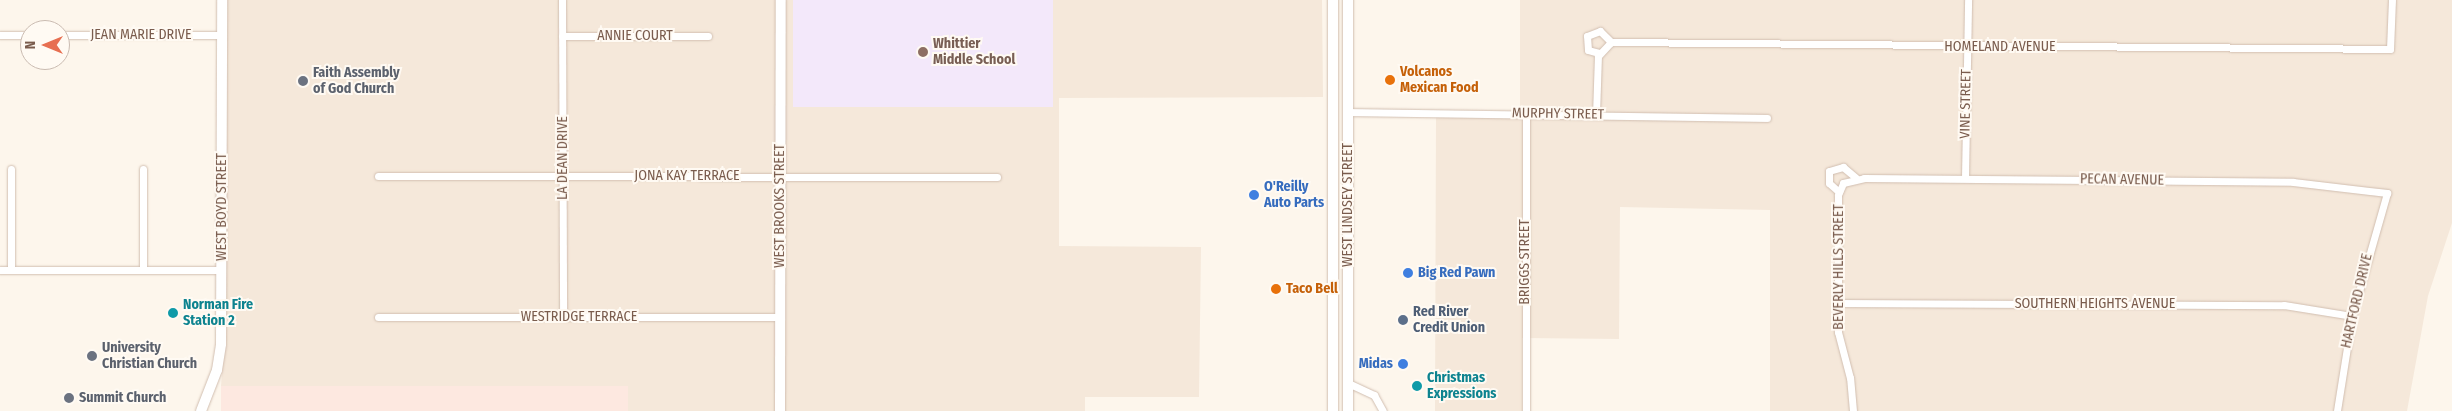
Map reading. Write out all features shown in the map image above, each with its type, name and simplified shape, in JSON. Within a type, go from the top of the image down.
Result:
[{"type":"street","name":"WEST BOYD STREET","points":[[202,411],[219,358],[222,0]]},
{"type":"street","name":"LA DEAN DRIVE","points":[[562,0],[563,316]]},
{"type":"street","name":"WEST BROOKS STREET","points":[[780,411],[781,0]]},
{"type":"street","name":"WEST LINDSEY STREET","points":[[1333,0],[1333,411]]},
{"type":"street","name":"WEST LINDSEY STREET","points":[[1348,0],[1348,411]]},
{"type":"street","name":"VINE STREET","points":[[1965,178],[1968,0]]},
{"type":"street","name":"HOMELAND AVENUE","points":[[1599,53],[1588,50],[1587,36],[1600,31],[1611,42],[2390,49],[2392,0]]},
{"type":"street","points":[[0,35],[20,35]]},
{"type":"street","name":"JEAN MARIE DRIVE","points":[[70,35],[222,35]]},
{"type":"street","name":"ANNIE COURT","points":[[562,36],[708,36]]},
{"type":"street","points":[[1596,115],[1599,53],[1611,42]]},
{"type":"street","points":[[1333,102],[1348,107]]},
{"type":"street","name":"MURPHY STREET","points":[[1348,107],[1706,119],[1767,118]]},
{"type":"street","name":"BRIGGS STREET","points":[[1526,113],[1526,411]]},
{"type":"street","points":[[1333,144],[1348,144]]},
{"type":"street","name":"PECAN AVENUE","points":[[1839,192],[1829,183],[1829,171],[1842,167],[1856,178]]},
{"type":"street","points":[[11,169],[11,270]]},
{"type":"street","points":[[143,169],[143,270]]},
{"type":"street","name":"JONA KAY TERRACE","points":[[378,176],[997,177]]},
{"type":"street","name":"PECAN AVENUE","points":[[1843,183],[1856,178],[2293,182],[2387,193]]},
{"type":"street","name":"BEVERLY HILLS STREET","points":[[1843,183],[1839,192],[1838,332],[1850,378],[1853,411]]},
{"type":"street","name":"HARTFORD DRIVE","points":[[2336,411],[2352,316],[2387,193]]},
{"type":"street","points":[[0,270],[221,270]]},
{"type":"street","name":"SOUTHERN HEIGHTS AVENUE","points":[[1837,303],[2284,305],[2352,316]]},
{"type":"street","name":"WESTRIDGE TERRACE","points":[[378,317],[780,317]]},
{"type":"street","points":[[1333,381],[1348,383],[1374,395],[1383,411]]},
{"type":"shaded area","points":[[225,0],[793,0],[794,107],[1052,103],[1053,0],[1322,0],[1323,97],[1059,98],[1059,246],[1201,247],[1199,397],[1085,397],[1085,411],[628,411],[628,387],[221,386],[225,334]]},
{"type":"shaded area","name":"Whittier Middle School","points":[[793,0],[1053,0],[1053,107],[793,107]]},
{"type":"shaded area","points":[[1520,0],[2452,0],[2452,223],[2428,296],[2407,411],[1770,411],[1770,210],[1620,207],[1619,339],[1522,338],[1522,411],[1435,411],[1436,115],[1520,116]]},
{"type":"shaded area","points":[[221,386],[628,386],[628,411],[221,411]]},
{"type":"place","name":"Whittier Middle School","points":[[923,52]]},
{"type":"place","name":"Volcanos Mexican Food","points":[[1390,80]]},
{"type":"place","name":"Faith Assembly of God Church","points":[[303,81]]},
{"type":"place","name":"O'Reilly Auto Parts","points":[[1254,195]]},
{"type":"place","name":"Big Red Pawn","points":[[1408,273]]},
{"type":"place","name":"Taco Bell","points":[[1276,289]]},
{"type":"place","name":"Norman Fire Station 2","points":[[173,313]]},
{"type":"place","name":"Red River Credit Union","points":[[1403,320]]},
{"type":"place","name":"University Christian Church","points":[[92,356]]},
{"type":"place","name":"Midas","points":[[1403,364]]},
{"type":"place","name":"Christmas Expressions","points":[[1417,386]]},
{"type":"place","name":"Summit Church","points":[[69,398]]}]
